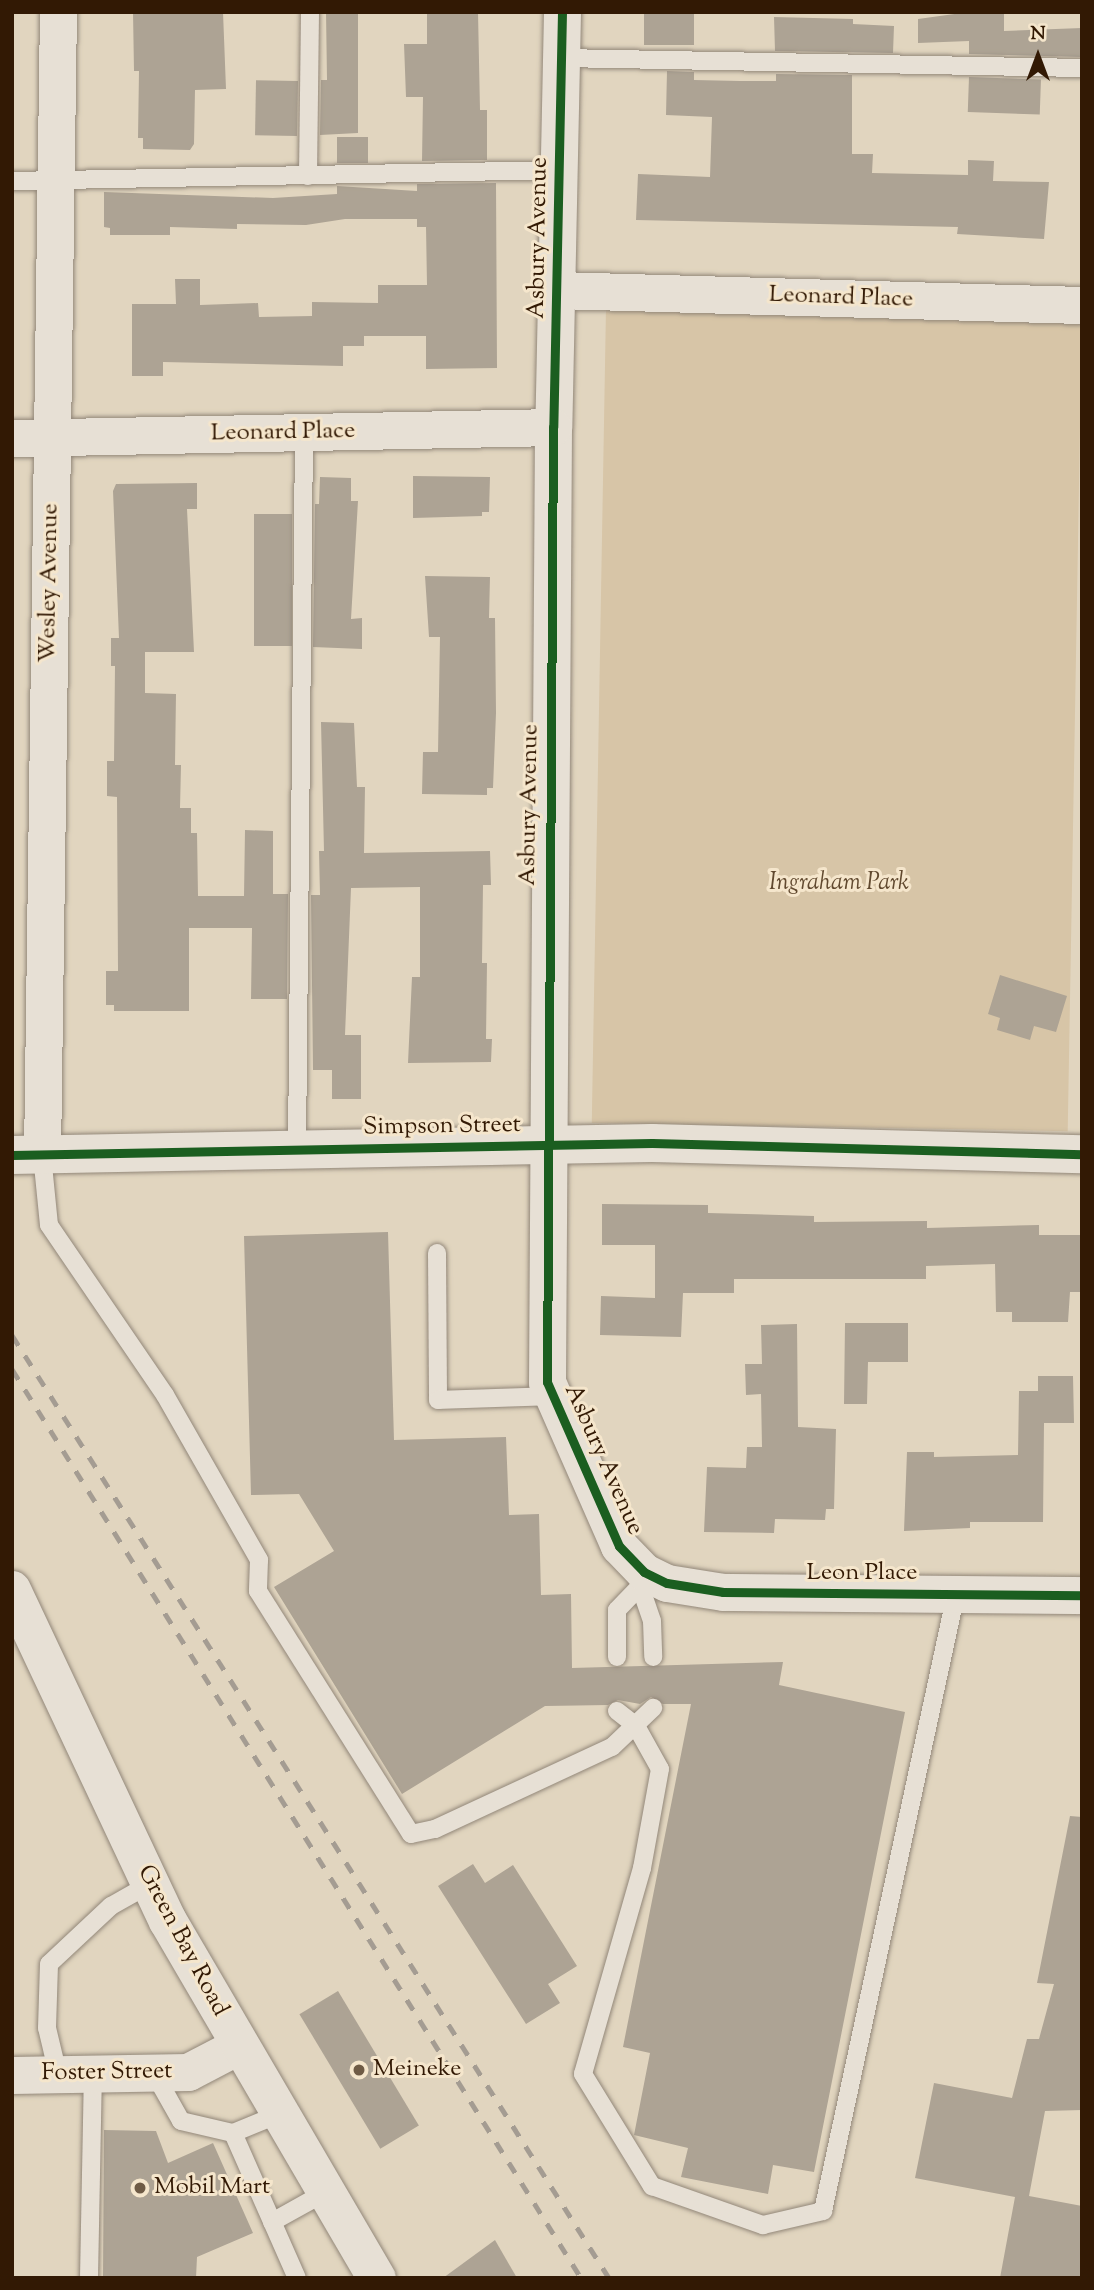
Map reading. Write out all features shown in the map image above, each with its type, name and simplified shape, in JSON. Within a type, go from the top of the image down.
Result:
[{"type":"street","name":"Wesley Avenue","points":[[27,1155],[52,437],[58,12]]},
{"type":"street","name":"Asbury Avenue","points":[[562,12],[553,427],[547,1382],[619,1546],[642,1579]]},
{"type":"street","name":"Leonard Place","points":[[557,290],[1082,305]]},
{"type":"street","name":"Leonard Place","points":[[12,438],[553,427]]},
{"type":"street","name":"Simpson Street","points":[[27,1155],[547,1143],[652,1143],[1082,1154]]},
{"type":"street","name":"Leon Place","points":[[642,1579],[723,1592],[1082,1595]]},
{"type":"street","name":"Green Bay Road","points":[[12,1590],[150,1884],[238,2046],[377,2278]]},
{"type":"street","name":"Foster Street","points":[[12,2075],[188,2072],[238,2046]]},
{"type":"lane","points":[[309,176],[310,12]]},
{"type":"lane","points":[[561,58],[1082,68]]},
{"type":"lane","points":[[12,181],[560,170]]},
{"type":"lane","points":[[297,1149],[304,432]]},
{"type":"lane","points":[[27,1155],[49,1225],[165,1395],[259,1560],[258,1591],[411,1834],[435,1829],[612,1747],[653,1708]]},
{"type":"lane","points":[[437,1253],[438,1400],[553,1396]]},
{"type":"lane","points":[[617,1657],[617,1610],[642,1579]]},
{"type":"lane","points":[[642,1579],[652,1621],[653,1657]]},
{"type":"lane","points":[[617,1711],[636,1726],[660,1769],[642,1868],[583,2074],[652,2186],[763,2225],[823,2211],[956,1594]]},
{"type":"lane","points":[[89,2278],[75,2074],[47,2028],[50,1964],[111,1906],[150,1884]]},
{"type":"lane","points":[[154,2073],[181,2121],[233,2133],[279,2113]]},
{"type":"lane","points":[[233,2133],[297,2278]]},
{"type":"lane","points":[[272,2222],[326,2192]]},
{"type":"green space","name":"Ingraham Park","points":[[606,308],[1082,316],[1068,1131],[592,1123]]},
{"type":"building","points":[[133,12],[223,12],[226,89],[195,90],[194,144],[190,150],[143,149],[143,138],[138,138],[139,71],[134,71]]},
{"type":"building","points":[[326,12],[358,12],[358,133],[320,135],[321,80],[327,80]]},
{"type":"building","points":[[427,12],[478,12],[480,110],[487,110],[487,160],[422,161],[423,97],[406,97],[404,44],[427,44]]},
{"type":"building","points":[[644,12],[694,12],[694,45],[644,45]]},
{"type":"building","points":[[969,12],[1004,12],[1004,31],[1082,28],[1082,57],[969,54],[969,41],[918,43],[918,19]]},
{"type":"building","points":[[774,17],[853,19],[853,24],[894,26],[893,53],[775,51]]},
{"type":"building","points":[[667,71],[694,72],[694,80],[740,81],[776,81],[776,74],[852,75],[852,154],[873,154],[872,173],[968,175],[968,160],[994,161],[993,181],[1049,182],[1044,239],[957,234],[958,227],[636,220],[638,174],[710,177],[712,117],[666,115]]},
{"type":"building","points":[[969,77],[1041,80],[1040,114],[968,112]]},
{"type":"building","points":[[256,80],[298,81],[297,136],[255,135]]},
{"type":"building","points":[[337,137],[368,137],[368,163],[337,163]]},
{"type":"building","points":[[496,183],[497,368],[426,369],[426,336],[364,336],[364,346],[343,346],[343,366],[163,362],[163,376],[132,376],[132,304],[176,304],[175,279],[200,279],[200,305],[258,303],[259,317],[312,316],[312,302],[378,303],[378,285],[427,285],[426,227],[417,227],[417,219],[345,219],[306,225],[237,224],[237,229],[170,227],[170,235],[110,235],[110,228],[104,227],[104,192],[273,198],[337,194],[337,186],[417,191],[417,184]]},
{"type":"building","points":[[413,476],[490,477],[489,512],[482,512],[482,516],[413,518]]},
{"type":"building","points":[[320,477],[351,478],[351,501],[358,501],[351,619],[362,618],[362,649],[313,647],[315,504],[319,504]]},
{"type":"building","points":[[197,483],[197,509],[187,509],[194,652],[145,652],[145,693],[176,694],[175,765],[181,765],[180,808],[191,808],[191,833],[197,833],[198,896],[244,896],[245,830],[273,831],[273,894],[288,894],[287,999],[251,999],[252,928],[189,928],[189,1011],[114,1011],[114,1005],[106,1005],[106,971],[118,971],[117,797],[107,796],[107,761],[114,761],[115,666],[111,666],[111,638],[119,638],[113,491],[116,484]]},
{"type":"building","points":[[254,514],[292,514],[292,646],[254,646]]},
{"type":"building","points":[[425,576],[490,577],[489,618],[495,618],[496,713],[493,788],[487,788],[487,795],[422,794],[423,752],[438,752],[440,637],[429,637]]},
{"type":"building","points":[[321,722],[354,723],[357,787],[365,787],[364,853],[490,851],[491,885],[483,885],[482,963],[487,963],[486,1039],[492,1039],[491,1062],[408,1063],[412,977],[420,977],[420,887],[351,888],[345,1035],[361,1035],[361,1099],[332,1099],[332,1070],[313,1070],[311,895],[320,895],[319,851],[324,851]]},
{"type":"building","points":[[1000,975],[1067,996],[1056,1032],[1034,1026],[1030,1040],[997,1030],[1000,1018],[988,1014]]},
{"type":"building","points":[[602,1204],[708,1205],[708,1213],[814,1216],[814,1222],[927,1221],[927,1228],[1039,1225],[1039,1235],[1082,1235],[1082,1292],[1070,1292],[1068,1322],[1012,1322],[1012,1312],[996,1312],[995,1264],[926,1266],[926,1279],[734,1279],[734,1293],[683,1293],[681,1337],[600,1335],[601,1296],[655,1298],[655,1245],[602,1245]]},
{"type":"building","points":[[388,1232],[394,1440],[506,1437],[509,1515],[539,1514],[541,1595],[571,1594],[572,1668],[783,1662],[779,1685],[905,1712],[814,2172],[773,2165],[768,2194],[681,2177],[688,2148],[634,2135],[650,2053],[623,2047],[691,1704],[663,1704],[651,1697],[640,1704],[618,1700],[608,1705],[545,1706],[402,1794],[274,1587],[334,1551],[299,1494],[251,1495],[244,1236]]},
{"type":"building","points":[[845,1323],[908,1323],[908,1362],[868,1362],[867,1404],[844,1404]]},
{"type":"building","points":[[797,1324],[798,1427],[836,1429],[834,1509],[826,1509],[825,1520],[775,1519],[774,1533],[704,1532],[707,1467],[746,1468],[747,1447],[762,1447],[761,1394],[746,1395],[745,1364],[762,1364],[761,1325]]},
{"type":"building","points":[[1038,1376],[1073,1376],[1074,1423],[1044,1423],[1043,1522],[970,1522],[970,1528],[904,1531],[907,1452],[934,1452],[934,1457],[1018,1455],[1019,1391],[1038,1391]]},
{"type":"building","points":[[1070,1816],[1082,1817],[1082,2110],[1045,2111],[1029,2196],[1082,2206],[1082,2278],[1000,2278],[1015,2197],[915,2178],[934,2083],[1012,2098],[1027,2039],[1039,2039],[1054,1984],[1037,1983]]},
{"type":"building","points":[[473,1864],[485,1883],[513,1865],[577,1966],[548,1984],[560,2003],[526,2024],[438,1886]]},
{"type":"building","name":"Meineke","points":[[338,1991],[419,2126],[380,2149],[299,2014]]},
{"type":"building","name":"Mobil Mart","points":[[104,2130],[156,2131],[168,2163],[213,2143],[253,2233],[197,2257],[196,2278],[103,2278]]},
{"type":"building","points":[[495,2240],[517,2278],[443,2278]]},
{"type":"railway","points":[[12,1335],[609,2278]]},
{"type":"railway","points":[[12,1369],[581,2278]]},
{"type":"cycle path","points":[[562,12],[553,427],[547,1382],[619,1546],[644,1572],[667,1583],[723,1592],[1082,1595]]},
{"type":"cycle path","points":[[12,1155],[652,1143],[1082,1154]]},
{"type":"place","name":"Meineke","points":[[359,2070]]},
{"type":"place","name":"Mobil Mart","points":[[140,2188]]}]
